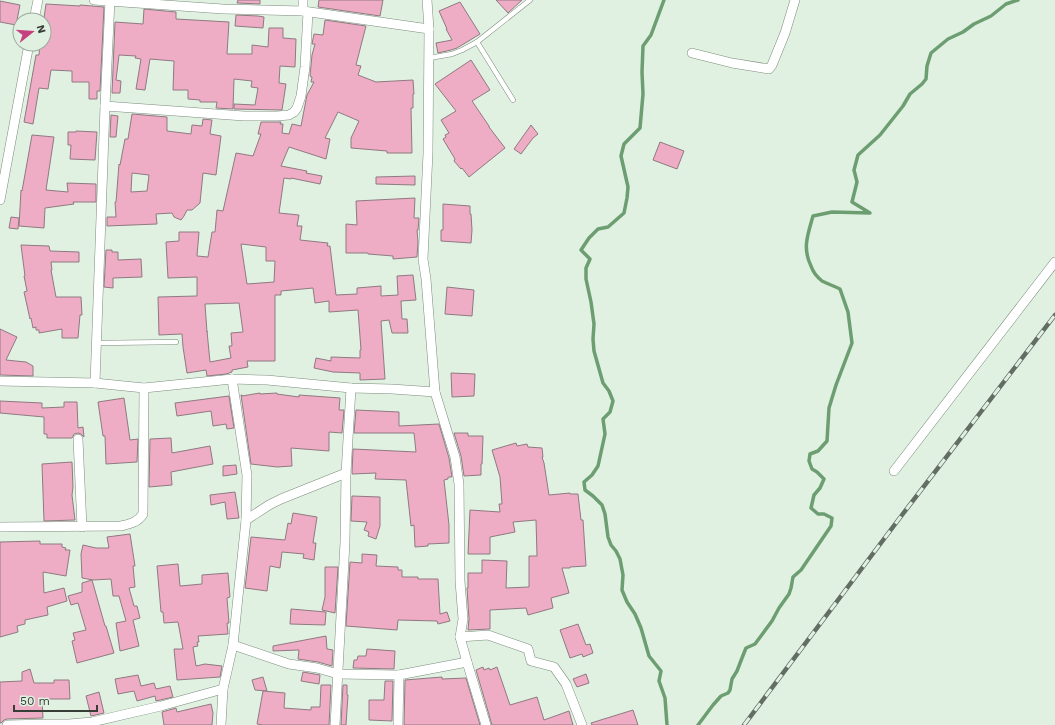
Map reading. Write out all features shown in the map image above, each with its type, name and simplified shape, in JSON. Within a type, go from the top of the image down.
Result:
[{"type":"street","points":[[36,12],[38,0]]},
{"type":"street","points":[[94,0],[223,9],[306,12],[429,29]]},
{"type":"street","points":[[105,106],[244,116],[289,115],[297,108],[301,96],[306,67],[306,12],[303,0]]},
{"type":"street","points":[[427,0],[429,29],[428,153],[423,259],[435,392],[455,457],[459,484],[460,581],[463,619],[460,636],[486,725]]},
{"type":"street","points":[[692,53],[732,64],[768,70],[772,65],[785,33],[794,0]]},
{"type":"street","points":[[95,383],[110,1]]},
{"type":"street","points":[[0,200],[28,52]]},
{"type":"street","points":[[894,471],[1055,262]]},
{"type":"street","points":[[0,380],[95,383],[144,388],[232,379],[267,380],[351,388],[435,392]]},
{"type":"street","points":[[221,725],[224,689],[233,646],[246,520],[247,475],[232,379]]},
{"type":"street","points":[[0,527],[121,526],[136,522],[143,514],[144,388]]},
{"type":"street","points":[[335,725],[345,542],[346,473],[351,388]]},
{"type":"street","points":[[78,439],[82,527]]},
{"type":"street","points":[[246,520],[281,499],[346,473]]},
{"type":"street","points":[[460,636],[488,635],[528,649],[531,661],[554,667],[566,684],[582,725]]},
{"type":"street","points":[[233,646],[289,664],[317,668],[338,674],[399,675],[467,662]]},
{"type":"street","points":[[398,725],[399,675]]},
{"type":"street","points":[[7,725],[92,722],[161,706],[224,689]]},
{"type":"lane","points":[[429,58],[452,54],[477,42],[530,0]]},
{"type":"lane","points":[[477,42],[514,100]]},
{"type":"lane","points":[[97,342],[176,342]]},
{"type":"building","points":[[238,0],[260,0],[260,4],[237,3]]},
{"type":"building","points":[[319,0],[383,0],[380,16],[318,7]]},
{"type":"building","points":[[496,0],[522,0],[508,13]]},
{"type":"building","points":[[0,1],[20,5],[19,12],[12,12],[12,24],[0,22]]},
{"type":"building","points":[[460,2],[480,34],[457,48],[438,53],[436,43],[452,40],[439,11]]},
{"type":"building","points":[[46,4],[104,7],[100,91],[97,91],[97,99],[89,99],[89,82],[72,82],[72,71],[51,70],[48,89],[39,88],[33,124],[24,122],[36,55],[39,55],[39,52],[52,52],[52,12],[45,12]]},
{"type":"building","points":[[144,9],[176,12],[176,19],[229,22],[227,54],[252,54],[252,45],[268,47],[269,28],[283,28],[283,38],[296,39],[295,67],[280,66],[279,83],[286,84],[282,110],[234,109],[234,104],[255,105],[258,88],[251,87],[252,81],[234,79],[233,109],[216,108],[217,102],[200,102],[200,100],[188,99],[188,90],[173,90],[174,61],[150,59],[145,90],[136,89],[141,59],[135,58],[136,56],[119,55],[116,80],[121,81],[120,93],[112,93],[115,22],[143,24]]},
{"type":"building","points":[[236,15],[264,17],[263,28],[235,26]]},
{"type":"building","points":[[325,20],[366,26],[356,65],[361,66],[358,75],[376,82],[413,80],[413,108],[411,108],[412,153],[387,153],[387,151],[351,148],[351,138],[359,121],[338,112],[325,138],[330,139],[326,159],[289,147],[281,166],[307,171],[306,173],[322,176],[320,184],[284,178],[279,213],[299,215],[297,226],[302,226],[300,240],[328,243],[327,246],[330,246],[336,295],[357,294],[357,288],[381,286],[381,296],[398,295],[397,276],[413,275],[416,300],[401,301],[402,319],[407,319],[408,333],[392,333],[389,320],[381,321],[385,379],[360,380],[360,373],[333,372],[314,368],[316,358],[331,361],[331,357],[360,358],[361,350],[358,310],[329,312],[329,301],[315,303],[313,288],[281,291],[281,295],[275,295],[275,361],[247,361],[248,367],[232,370],[232,372],[226,374],[207,376],[206,370],[187,373],[182,334],[159,335],[158,297],[197,296],[197,277],[168,278],[166,242],[179,241],[179,232],[199,232],[197,256],[208,257],[212,232],[215,232],[217,210],[223,211],[236,153],[253,156],[261,134],[258,134],[261,122],[281,122],[280,124],[283,124],[282,133],[289,134],[292,124],[301,126],[307,95],[314,82],[311,82],[312,77],[310,76],[312,55],[315,44],[312,44],[314,34],[323,35]],"holes":[[[241,244],[266,247],[266,261],[275,261],[274,282],[247,284]],[[239,303],[243,332],[231,333],[232,346],[229,346],[231,358],[210,362],[205,304]]]},
{"type":"building","points":[[471,60],[490,90],[472,101],[505,148],[469,177],[454,161],[455,159],[443,139],[446,137],[445,135],[449,133],[441,120],[456,111],[435,84]]},
{"type":"building","points":[[132,114],[167,117],[167,131],[191,134],[192,125],[202,126],[203,119],[212,120],[210,134],[221,136],[216,175],[203,173],[200,203],[192,210],[187,210],[181,220],[174,217],[172,213],[156,214],[157,224],[107,226],[107,217],[116,217],[115,202],[119,164],[120,165],[125,139],[128,139]],"holes":[[[132,173],[149,175],[147,191],[131,192]]]},
{"type":"building","points":[[111,115],[118,116],[116,137],[110,137]]},
{"type":"building","points":[[531,125],[538,134],[533,138],[521,154],[514,149]]},
{"type":"building","points":[[68,132],[97,132],[95,160],[70,159],[71,145],[68,145]]},
{"type":"building","points":[[32,135],[54,137],[46,190],[68,192],[67,183],[96,184],[96,202],[73,202],[74,204],[45,208],[44,228],[19,226],[21,190],[22,191]]},
{"type":"building","points":[[660,142],[684,151],[677,169],[653,160]]},
{"type":"building","points":[[415,176],[415,185],[376,184],[376,177]]},
{"type":"building","points":[[415,198],[414,218],[419,218],[417,230],[417,257],[393,259],[393,256],[368,253],[346,253],[346,224],[357,225],[356,201]]},
{"type":"building","points":[[443,204],[470,206],[472,230],[471,243],[441,241],[441,230],[443,230]]},
{"type":"building","points":[[11,217],[19,218],[18,229],[9,228]]},
{"type":"building","points":[[21,245],[49,246],[50,251],[79,252],[79,262],[51,262],[56,297],[81,297],[82,315],[80,315],[78,338],[62,338],[62,329],[39,333],[39,330],[36,330],[36,327],[33,328],[24,292],[27,291]]},
{"type":"building","points":[[106,250],[118,252],[118,260],[141,259],[142,277],[113,278],[113,288],[104,287]]},
{"type":"building","points":[[447,287],[474,290],[472,316],[445,314]]},
{"type":"building","points":[[0,329],[17,337],[6,360],[26,362],[33,366],[33,376],[0,375]]},
{"type":"building","points":[[451,373],[475,374],[474,396],[452,397]]},
{"type":"building","points":[[277,393],[299,397],[299,395],[340,398],[339,410],[344,410],[342,433],[329,432],[329,451],[291,448],[292,466],[277,467],[251,464],[241,395]]},
{"type":"building","points":[[229,396],[234,428],[227,429],[226,424],[213,426],[211,411],[177,416],[175,403]]},
{"type":"building","points":[[124,398],[130,440],[138,439],[137,462],[106,464],[105,436],[103,436],[98,402]]},
{"type":"building","points":[[0,401],[42,403],[42,408],[64,407],[64,402],[77,402],[78,428],[83,427],[84,437],[78,433],[74,434],[72,438],[47,438],[47,434],[44,434],[44,417],[0,413]]},
{"type":"building","points":[[356,410],[399,412],[399,426],[439,424],[449,458],[452,477],[448,477],[448,479],[444,480],[449,525],[449,543],[428,544],[428,546],[415,547],[414,525],[411,526],[406,480],[375,479],[376,473],[352,474],[353,449],[416,452],[414,433],[354,433]]},
{"type":"building","points":[[454,433],[468,433],[468,436],[483,436],[481,475],[464,476],[461,456]]},
{"type":"building","points":[[171,438],[172,453],[210,446],[213,464],[171,472],[172,485],[149,487],[150,439]]},
{"type":"building","points":[[516,443],[517,446],[527,444],[528,447],[542,448],[542,457],[549,495],[570,493],[578,494],[581,520],[583,520],[586,566],[562,568],[569,593],[551,598],[553,608],[528,615],[526,608],[490,610],[490,629],[468,630],[468,573],[482,573],[482,560],[507,561],[506,588],[529,587],[529,556],[537,556],[536,520],[513,522],[515,532],[490,537],[490,554],[468,554],[470,510],[500,512],[499,504],[502,504],[500,477],[492,450]]},
{"type":"building","points":[[72,462],[72,495],[75,520],[44,521],[42,464]]},
{"type":"building","points":[[236,465],[237,474],[223,476],[223,466]]},
{"type":"building","points":[[235,492],[239,518],[227,519],[225,502],[211,505],[210,495]]},
{"type":"building","points":[[352,496],[380,497],[380,526],[376,539],[368,536],[369,532],[364,530],[367,522],[351,521]]},
{"type":"building","points":[[293,513],[317,517],[313,543],[316,543],[314,560],[303,558],[304,554],[282,552],[280,568],[270,566],[267,591],[245,588],[251,537],[285,540],[288,523],[291,524]]},
{"type":"building","points":[[130,534],[135,566],[133,566],[135,587],[129,588],[134,606],[137,606],[140,618],[133,620],[139,646],[120,651],[116,623],[126,621],[119,596],[113,596],[111,579],[93,580],[82,578],[81,554],[83,545],[96,548],[109,548],[107,537]]},
{"type":"building","points":[[40,541],[40,544],[62,544],[62,547],[66,548],[65,550],[70,550],[66,576],[43,572],[44,593],[64,588],[67,601],[47,607],[48,615],[25,620],[25,624],[17,626],[18,632],[0,637],[0,542]]},
{"type":"building","points":[[362,554],[377,555],[376,566],[398,567],[398,570],[402,570],[402,577],[438,579],[440,614],[447,612],[450,621],[438,624],[437,621],[398,620],[397,630],[346,626],[350,562],[362,563]]},
{"type":"building","points":[[178,564],[180,586],[202,584],[202,575],[228,573],[230,597],[227,598],[229,623],[227,623],[228,634],[198,636],[198,646],[193,647],[196,666],[205,664],[222,666],[220,677],[177,680],[174,649],[183,649],[178,622],[164,623],[163,612],[161,612],[157,566]]},
{"type":"building","points":[[325,567],[338,567],[335,613],[322,610],[325,597]]},
{"type":"building","points":[[92,580],[114,653],[77,663],[72,641],[75,640],[73,633],[86,630],[78,603],[71,605],[68,596],[82,592],[82,583]]},
{"type":"building","points":[[291,609],[326,612],[325,625],[290,624]]},
{"type":"building","points":[[578,624],[586,645],[590,644],[593,653],[583,657],[582,654],[570,658],[560,630]]},
{"type":"building","points":[[326,636],[327,649],[333,650],[332,666],[298,659],[299,650],[273,651],[273,646]]},
{"type":"building","points":[[367,649],[395,651],[394,669],[353,668],[354,660],[357,660],[358,656],[366,656]]},
{"type":"building","points":[[483,667],[484,670],[489,668],[490,670],[497,667],[510,705],[537,697],[544,720],[569,711],[573,725],[492,725],[476,670]]},
{"type":"building","points":[[30,669],[34,683],[54,683],[54,680],[69,680],[70,699],[42,699],[43,718],[7,719],[0,723],[0,682],[22,681],[22,672]]},
{"type":"building","points":[[303,672],[320,675],[319,684],[301,681]]},
{"type":"building","points":[[586,674],[589,683],[577,687],[573,679]]},
{"type":"building","points":[[138,675],[141,686],[154,683],[156,689],[170,686],[173,697],[156,701],[155,696],[137,701],[134,691],[118,694],[115,679]]},
{"type":"building","points":[[263,677],[267,691],[255,690],[252,680]]},
{"type":"building","points":[[442,677],[442,679],[466,678],[480,725],[404,725],[405,680]]},
{"type":"building","points":[[385,681],[393,681],[392,721],[369,720],[369,700],[384,700]]},
{"type":"building","points":[[321,685],[331,685],[329,725],[257,724],[263,691],[285,693],[284,708],[311,710],[311,707],[320,707]]},
{"type":"building","points":[[343,685],[347,685],[348,695],[346,725],[341,725]]},
{"type":"building","points":[[99,692],[104,713],[91,716],[86,696]]},
{"type":"building","points":[[211,704],[213,713],[212,725],[164,725],[162,712],[176,708],[177,712]]},
{"type":"building","points":[[633,710],[638,725],[592,725],[591,723]]},
{"type":"waterway","points":[[664,0],[651,35],[643,46],[643,94],[640,128],[624,144],[621,156],[628,187],[624,213],[608,227],[598,229],[589,238],[581,250],[590,259],[586,268],[586,279],[594,324],[594,351],[603,383],[609,391],[613,401],[610,412],[603,419],[605,434],[598,466],[592,475],[584,482],[585,490],[602,505],[605,514],[608,537],[620,559],[623,575],[622,590],[641,628],[649,656],[661,671],[659,681],[665,698],[667,725]]},
{"type":"waterway","points":[[698,725],[721,696],[728,693],[732,679],[737,671],[746,648],[755,644],[772,621],[789,594],[793,577],[801,570],[831,526],[832,518],[824,514],[818,514],[811,508],[814,495],[820,488],[824,479],[812,469],[809,461],[810,454],[818,451],[827,441],[829,408],[852,343],[848,312],[840,289],[822,281],[814,272],[808,259],[806,247],[813,216],[832,212],[870,213],[852,202],[857,182],[854,170],[858,155],[880,135],[903,106],[910,94],[926,79],[927,66],[931,53],[948,39],[991,16],[1006,4],[1018,0]]},
{"type":"railway","points":[[744,725],[1055,315]]}]
